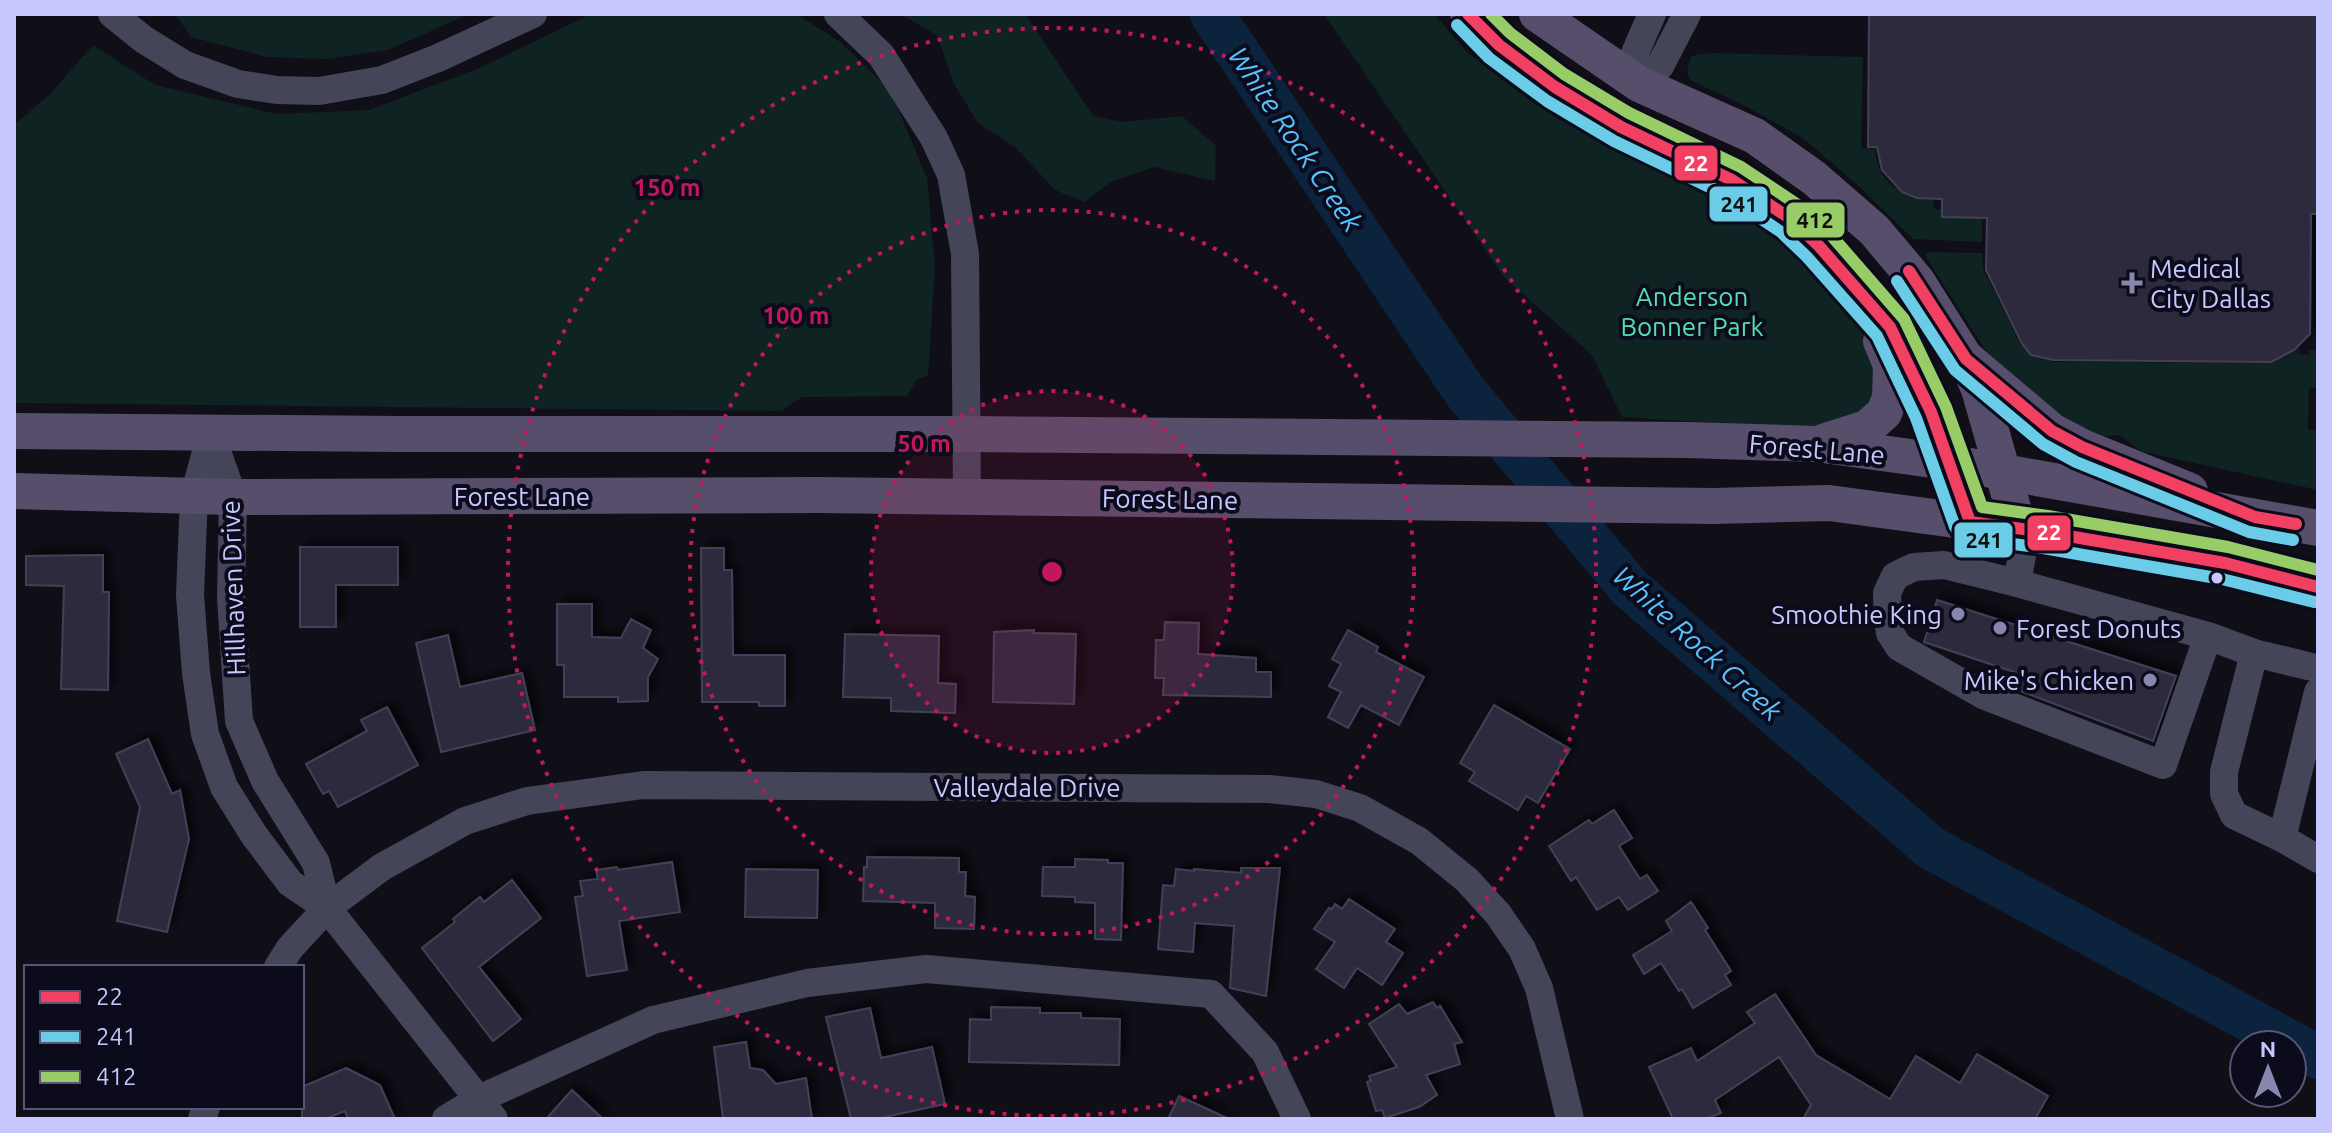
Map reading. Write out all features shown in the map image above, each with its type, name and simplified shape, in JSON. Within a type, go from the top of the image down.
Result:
[{"type":"main road","points":[[1468,14],[1499,45],[1555,87],[1621,127],[1732,180],[1791,219],[1844,272],[1890,327],[1931,412],[1970,522]]},
{"type":"main road","points":[[1537,14],[1639,84],[1755,136],[1814,178],[1874,230],[1917,281],[1966,359],[1979,389],[2019,529]]},
{"type":"main road","points":[[1621,127],[1639,84]]},
{"type":"main road","points":[[1816,444],[1867,428],[1884,413],[1890,398],[1891,365],[1873,324],[1844,272]]},
{"type":"main road","points":[[1966,359],[2052,431],[2082,447],[2255,517]]},
{"type":"main road","name":"Forest Lane","points":[[14,431],[968,434],[1688,440],[1816,444],[1947,462],[2318,528]]},
{"type":"main road","name":"Forest Lane","points":[[14,491],[233,497],[787,495],[1714,506],[1829,503],[2045,532],[2225,563],[2318,587]]},
{"type":"street","points":[[112,14],[143,39],[185,65],[238,84],[277,90],[319,91],[382,80],[533,14]]},
{"type":"street","points":[[838,14],[881,55],[934,138],[951,175],[965,254],[967,496]]},
{"type":"street","points":[[1639,84],[1635,53],[1652,14]]},
{"type":"street","points":[[1639,84],[1660,66],[1687,14]]},
{"type":"street","name":"Hillhaven Drive","points":[[211,434],[194,496],[190,595],[196,673],[205,734],[224,787],[254,835],[290,883],[327,908],[486,1109]]},
{"type":"street","name":"Hillhaven Drive","points":[[211,434],[233,497],[231,598],[239,721],[265,781],[316,863],[327,908]]},
{"type":"street","points":[[2017,583],[2022,555],[2019,529]]},
{"type":"street","points":[[2208,636],[2163,765],[1985,696],[1899,647],[1890,633],[1887,593],[1895,576],[1914,567],[1944,565],[2208,636],[2317,672],[2282,838]]},
{"type":"street","points":[[2254,653],[2224,772],[2224,794],[2234,815],[2318,859]]},
{"type":"street","name":"Valleydale Drive","points":[[279,965],[290,948],[327,908],[382,867],[465,821],[527,801],[643,785],[754,784],[1269,789],[1316,794],[1360,808],[1419,841],[1467,880],[1498,914],[1522,949],[1539,988],[1570,1119]]},
{"type":"street","points":[[446,1119],[486,1109],[653,1020],[807,983],[926,969],[1211,994],[1265,1052],[1297,1119]]},
{"type":"green space","points":[[175,14],[469,14],[388,50],[327,59],[267,57],[191,37]]},
{"type":"green space","points":[[591,14],[796,14],[839,41],[890,90],[927,178],[935,266],[928,376],[917,379],[907,396],[802,397],[781,411],[14,403],[14,125],[50,94],[93,45],[155,85],[277,114],[369,110],[482,67]]},
{"type":"green space","points":[[900,14],[1025,14],[1093,116],[1123,122],[1182,116],[1216,146],[1215,181],[1154,167],[1111,182],[1084,202],[1055,190],[1016,148],[978,123],[954,84],[937,35]]},
{"type":"green space","name":"Anderson Bonner Park","points":[[1324,14],[1434,14],[1469,54],[1552,115],[1614,148],[1693,180],[1748,214],[1821,275],[1881,350],[1871,412],[1813,429],[1622,417],[1592,355],[1504,277]]},
{"type":"green space","points":[[1711,53],[1863,57],[1861,148],[1875,149],[1881,172],[1893,186],[1911,194],[1933,197],[1934,209],[1982,210],[1982,242],[1913,239],[1804,139],[1690,80],[1687,71],[1691,57]]},
{"type":"green space","points":[[1929,252],[1982,253],[1983,269],[2020,344],[2031,356],[2054,362],[2272,363],[2299,346],[2300,355],[2309,355],[2309,350],[2318,350],[2318,388],[2309,388],[2308,429],[2318,430],[2318,490],[2141,451],[2119,435],[2102,436],[2057,412],[2005,372],[1984,348],[1926,257]]},
{"type":"building","name":"Medical City Dallas","points":[[1869,14],[2318,14],[2318,214],[2311,214],[2310,334],[2294,350],[2271,362],[2053,360],[2031,355],[2022,344],[1986,270],[1987,218],[1942,217],[1942,199],[1917,198],[1902,192],[1882,170],[1877,147],[1868,147]]},
{"type":"building","points":[[300,547],[398,547],[398,585],[336,585],[336,627],[300,627]]},
{"type":"building","points":[[701,548],[724,548],[724,570],[732,570],[733,655],[785,655],[785,706],[759,706],[759,702],[702,702]]},
{"type":"building","points":[[103,555],[103,592],[109,592],[108,690],[61,689],[64,586],[26,585],[26,556]]},
{"type":"building","points":[[1937,600],[2176,676],[2153,741],[2012,688],[2017,673],[1924,642]]},
{"type":"building","points":[[557,604],[592,604],[592,637],[621,638],[631,619],[651,630],[643,648],[658,659],[648,677],[648,701],[618,702],[618,697],[564,697],[564,665],[557,665]]},
{"type":"building","points":[[1165,622],[1199,623],[1198,654],[1256,658],[1256,672],[1271,672],[1271,697],[1163,695],[1164,678],[1155,678],[1156,640],[1164,640]]},
{"type":"building","points":[[1034,630],[1034,633],[1076,634],[1074,704],[993,702],[994,632]]},
{"type":"building","points":[[1348,630],[1378,647],[1376,652],[1424,677],[1399,725],[1361,705],[1348,728],[1328,717],[1341,692],[1329,686],[1341,664],[1332,659]]},
{"type":"building","points":[[845,634],[939,636],[938,683],[956,684],[955,713],[891,711],[891,698],[843,697]]},
{"type":"building","points":[[448,635],[460,687],[522,673],[535,730],[441,752],[416,643]]},
{"type":"building","points":[[1494,705],[1570,749],[1538,803],[1526,796],[1518,810],[1469,781],[1475,772],[1460,763]]},
{"type":"building","points":[[387,707],[418,765],[338,807],[329,791],[323,794],[306,764],[367,731],[361,720]]},
{"type":"building","points":[[148,739],[172,794],[180,790],[189,839],[167,932],[117,921],[140,807],[116,754]]},
{"type":"building","points":[[1614,810],[1632,838],[1619,846],[1640,879],[1647,875],[1658,891],[1628,910],[1619,897],[1597,910],[1576,877],[1571,881],[1549,846],[1589,820],[1592,824]]},
{"type":"building","points":[[867,857],[959,858],[959,872],[966,872],[965,896],[975,897],[974,929],[935,928],[935,903],[863,901]]},
{"type":"building","points":[[1075,859],[1123,863],[1121,940],[1095,939],[1095,903],[1075,902],[1075,897],[1042,896],[1043,867],[1075,867]]},
{"type":"building","points":[[672,862],[680,912],[619,921],[627,970],[587,976],[575,897],[583,896],[580,881],[598,879],[596,870]]},
{"type":"building","points":[[1241,868],[1280,868],[1266,996],[1230,988],[1234,926],[1195,923],[1193,952],[1158,949],[1163,885],[1174,886],[1176,869],[1241,873]]},
{"type":"building","points":[[746,869],[818,870],[817,918],[745,917]]},
{"type":"building","points":[[512,880],[541,918],[479,967],[521,1019],[493,1041],[422,948],[480,897],[484,902]]},
{"type":"building","points":[[1349,899],[1395,929],[1386,942],[1403,953],[1382,985],[1357,968],[1344,988],[1316,969],[1335,942],[1314,929],[1329,908],[1332,909],[1335,904],[1342,909]]},
{"type":"building","points":[[1691,902],[1731,971],[1725,975],[1731,985],[1693,1008],[1661,963],[1644,974],[1633,955],[1672,931],[1666,921]]},
{"type":"building","points":[[1775,994],[1816,1055],[1890,1099],[1916,1056],[1960,1083],[1977,1054],[2048,1096],[2035,1119],[1803,1119],[1811,1105],[1779,1057],[1715,1100],[1721,1113],[1706,1119],[1673,1119],[1649,1067],[1691,1048],[1697,1061],[1755,1023],[1747,1012]]},
{"type":"building","points":[[1433,1002],[1437,1008],[1440,1006],[1462,1042],[1454,1044],[1460,1064],[1426,1075],[1437,1095],[1419,1107],[1385,1118],[1382,1110],[1376,1111],[1367,1082],[1371,1081],[1369,1076],[1397,1067],[1369,1024],[1399,1004],[1407,1014]]},
{"type":"building","points":[[991,1007],[1040,1008],[1040,1013],[1081,1013],[1081,1018],[1120,1019],[1119,1065],[969,1062],[970,1019],[991,1020]]},
{"type":"building","points":[[870,1008],[881,1058],[932,1047],[945,1104],[876,1119],[851,1119],[826,1017]]},
{"type":"building","points":[[746,1042],[750,1068],[763,1070],[776,1084],[806,1078],[812,1119],[723,1119],[714,1047]]},
{"type":"building","points":[[346,1068],[380,1085],[395,1119],[348,1119],[345,1111],[325,1119],[302,1119],[304,1086]]},
{"type":"building","points":[[572,1090],[603,1119],[546,1119]]},
{"type":"building","points":[[1179,1096],[1229,1119],[1168,1119]]},
{"type":"waterway","name":"White Rock Creek","points":[[1212,14],[1466,393],[1630,588],[1931,848],[2318,1057]]},
{"type":"transit line","name":"22","points":[[1468,14],[1499,45],[1555,87],[1621,127],[1732,180],[1791,219],[1819,246],[1890,327],[1931,412],[1970,522],[2225,563],[2318,587]]},
{"type":"transit line","name":"412","points":[[1491,14],[1510,33],[1564,74],[1629,113],[1741,167],[1801,207],[1830,234],[1904,319],[1946,407],[1982,507],[2228,547],[2318,570]]},
{"type":"transit line","name":"241","points":[[1457,25],[1489,58],[1547,101],[1614,141],[1724,194],[1781,232],[1807,257],[1877,336],[1916,418],[1955,527],[1961,535],[2222,579],[2314,602]]},
{"type":"transit line","name":"22","points":[[1909,271],[1966,359],[2052,431],[2082,447],[2255,517],[2296,524]]},
{"type":"transit line","name":"241","points":[[1897,281],[1955,370],[2043,444],[2076,462],[2249,532],[2293,540]]},
{"type":"place","name":"Medical City Dallas","points":[[2132,283]]},
{"type":"place","name":"Smoothie King","points":[[1958,614]]},
{"type":"place","name":"Forest Donuts","points":[[2000,628]]},
{"type":"place","name":"Mike's Chicken","points":[[2150,680]]}]
